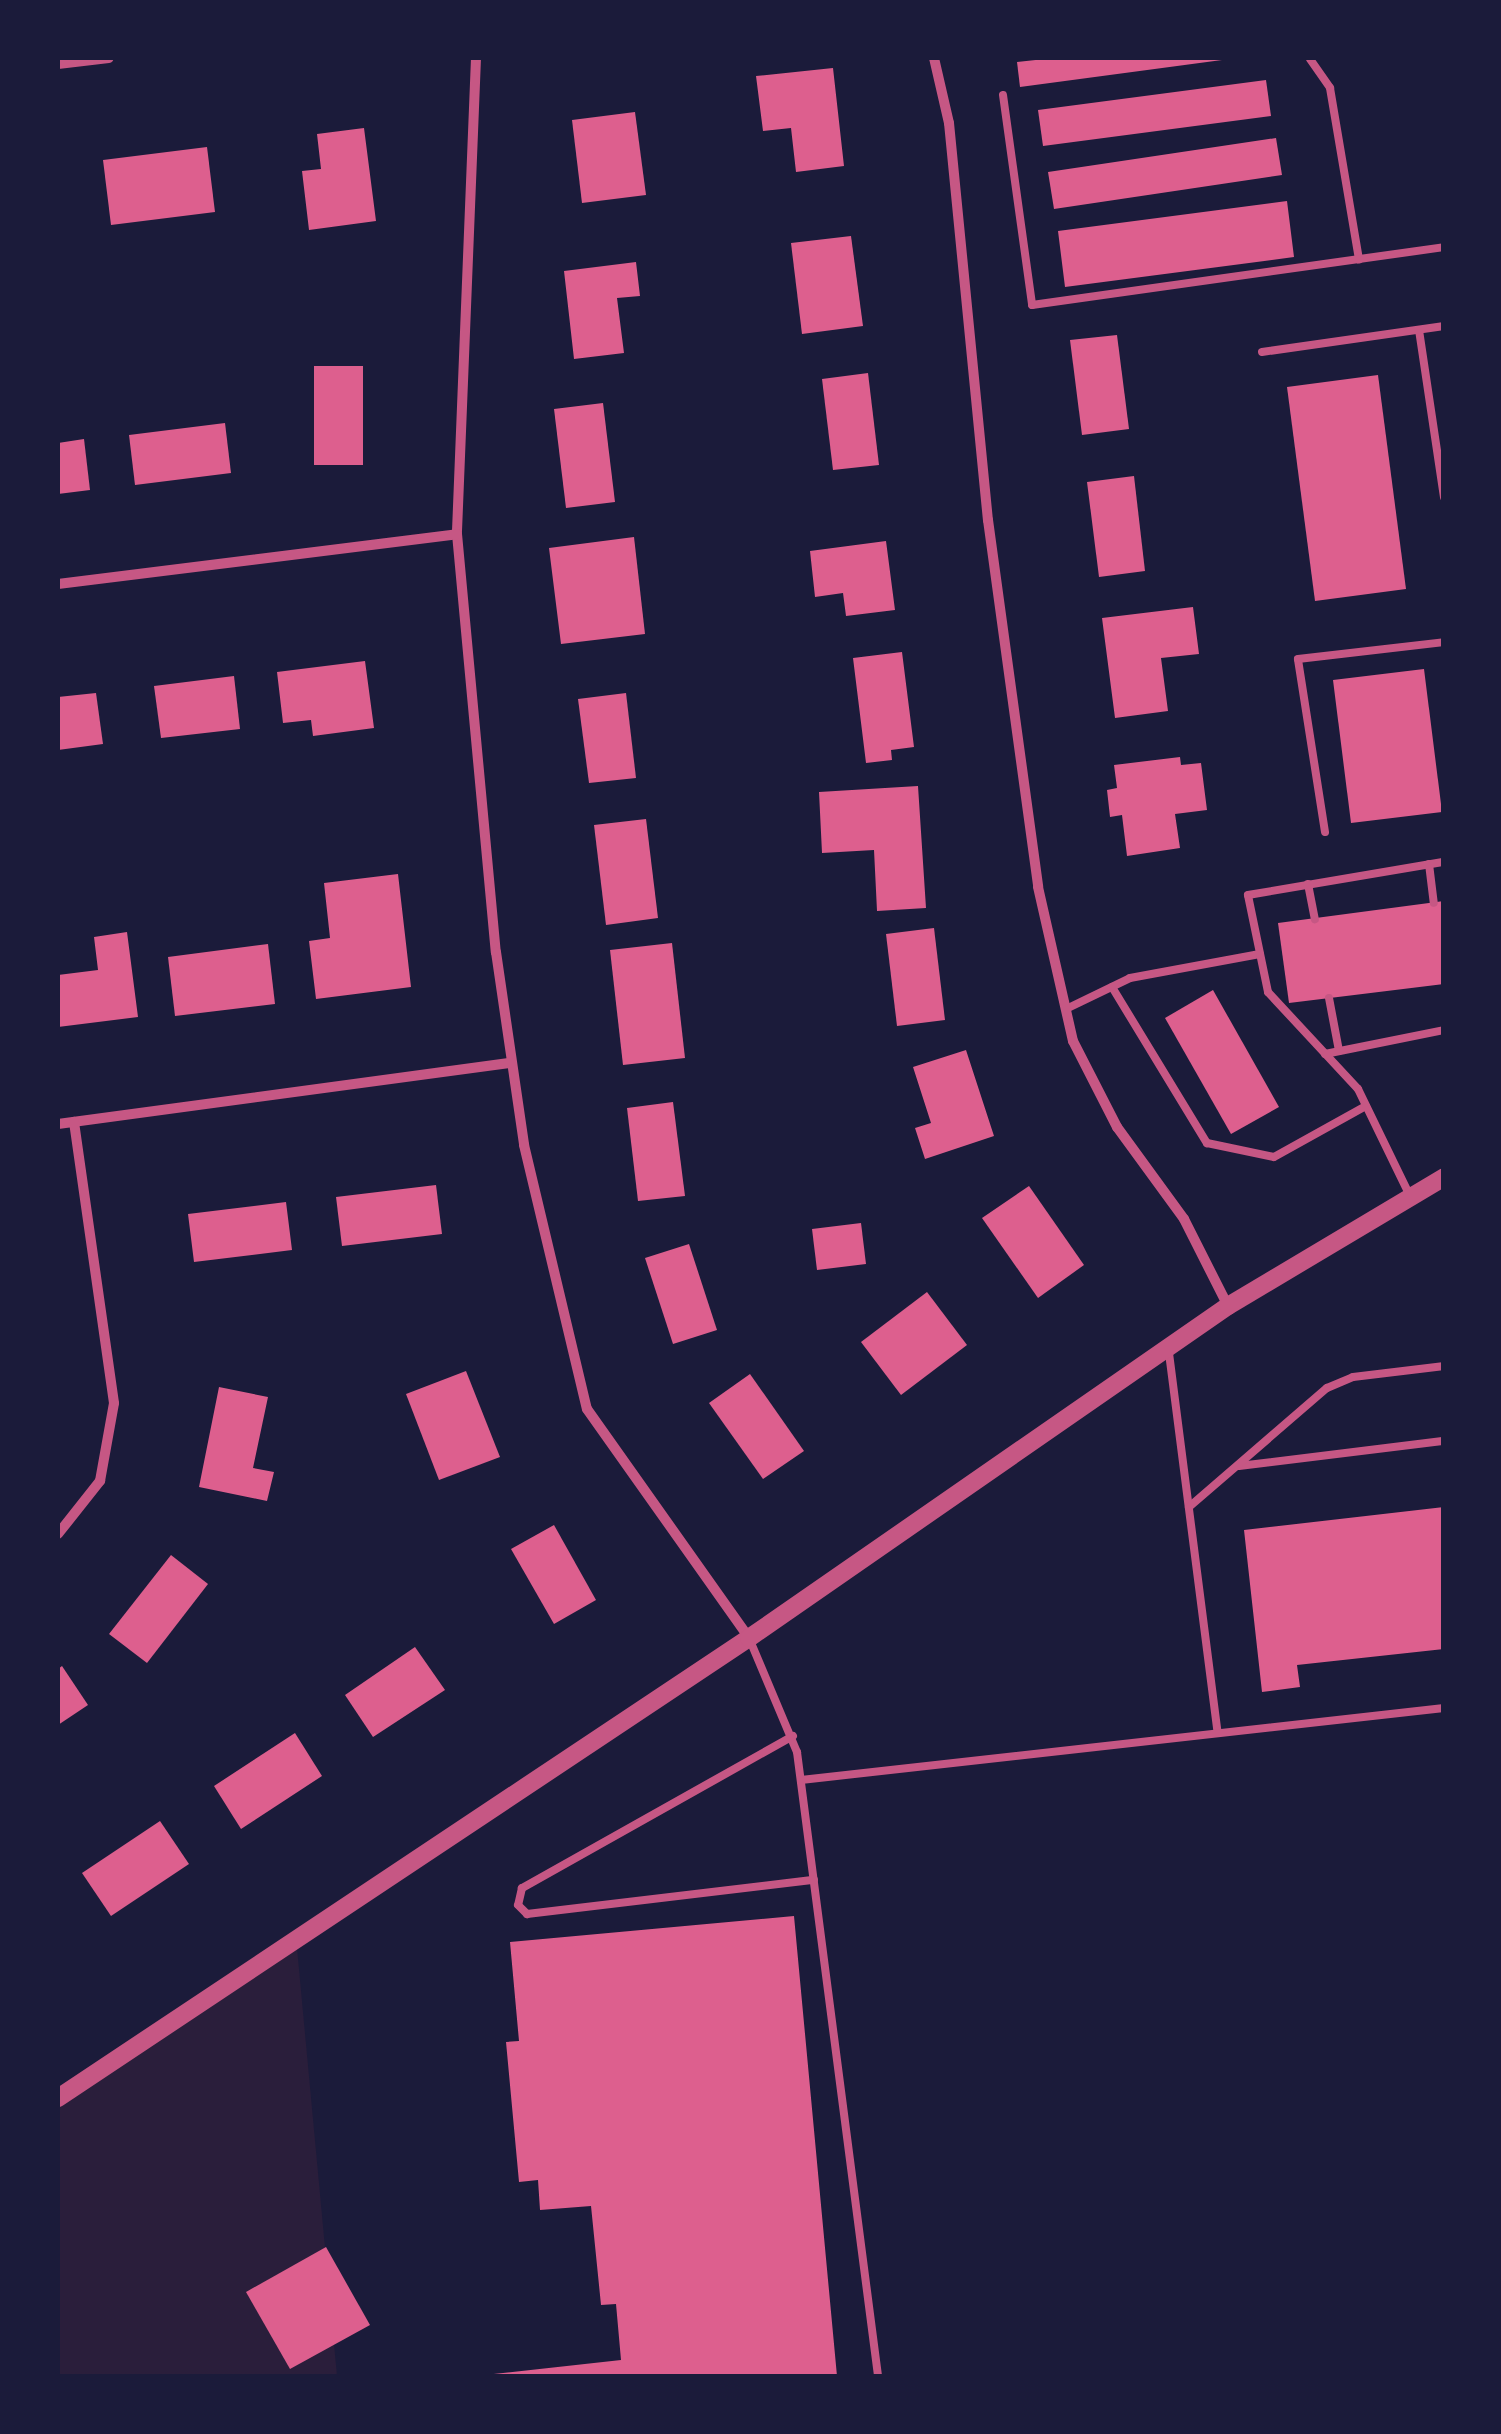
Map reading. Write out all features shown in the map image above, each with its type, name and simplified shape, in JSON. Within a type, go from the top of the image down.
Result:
[{"type":"street","points":[[58,64],[109,58]]},
{"type":"street","points":[[476,58],[457,534],[511,1063],[587,1409],[749,1638]]},
{"type":"street","points":[[934,58],[948,122],[988,520],[1038,887],[1073,1041],[1117,1127],[1184,1219],[1228,1306]]},
{"type":"street","points":[[58,584],[457,534]]},
{"type":"street","points":[[58,1124],[511,1063]]},
{"type":"street","points":[[58,1534],[100,1481],[114,1403],[74,1122]]},
{"type":"street","points":[[58,2098],[749,1638],[1169,1353],[1228,1306],[1444,1178]]},
{"type":"lane","points":[[1310,60],[1330,88],[1358,260]]},
{"type":"lane","points":[[1003,95],[1032,305],[1444,248]]},
{"type":"lane","points":[[1262,352],[1444,326]]},
{"type":"lane","points":[[1419,330],[1444,497]]},
{"type":"lane","points":[[1325,832],[1298,660],[1444,642]]},
{"type":"lane","points":[[1410,1196],[1366,1106],[1268,992],[1248,895],[1444,862]]},
{"type":"lane","points":[[1430,864],[1434,902]]},
{"type":"lane","points":[[1308,884],[1315,918]]},
{"type":"lane","points":[[1066,1009],[1112,987],[1260,954]]},
{"type":"lane","points":[[1112,987],[1207,1142],[1274,1157],[1366,1106]]},
{"type":"lane","points":[[1329,998],[1339,1051]]},
{"type":"lane","points":[[1325,1054],[1444,1030]]},
{"type":"lane","points":[[1169,1353],[1218,1733]]},
{"type":"lane","points":[[1188,1507],[1327,1388],[1352,1377],[1444,1366]]},
{"type":"lane","points":[[1239,1466],[1444,1442]]},
{"type":"lane","points":[[749,1638],[793,1736],[802,1780],[878,2376]]},
{"type":"lane","points":[[802,1780],[1444,1708]]},
{"type":"lane","points":[[793,1736],[522,1888],[518,1905],[527,1914],[814,1880]]},
{"type":"shaded area","points":[[296,1937],[337,2376],[58,2376],[58,2095]]},
{"type":"building","points":[[1054,58],[1222,60],[1020,87],[1017,62]]},
{"type":"building","points":[[833,68],[844,166],[796,172],[791,128],[763,131],[756,76]]},
{"type":"building","points":[[1266,80],[1271,116],[1043,146],[1038,110]]},
{"type":"building","points":[[635,112],[646,195],[582,203],[572,120]]},
{"type":"building","points":[[364,128],[376,221],[309,230],[302,171],[321,169],[317,134]]},
{"type":"building","points":[[1276,138],[1282,175],[1054,209],[1048,172]]},
{"type":"building","points":[[207,147],[215,212],[111,225],[103,160]]},
{"type":"building","points":[[1287,201],[1294,257],[1065,287],[1058,231]]},
{"type":"building","points":[[851,236],[863,326],[802,334],[791,243]]},
{"type":"building","points":[[636,262],[640,296],[617,298],[624,353],[574,359],[564,271]]},
{"type":"building","points":[[1117,335],[1129,429],[1082,435],[1070,340]]},
{"type":"building","points":[[314,366],[363,366],[363,465],[314,465]]},
{"type":"building","points":[[868,373],[879,465],[833,470],[822,379]]},
{"type":"building","points":[[1378,375],[1406,589],[1315,601],[1287,387]]},
{"type":"building","points":[[603,403],[615,502],[566,508],[554,409]]},
{"type":"building","points":[[225,423],[231,473],[135,485],[129,435]]},
{"type":"building","points":[[84,439],[90,490],[58,494],[58,443]]},
{"type":"building","points":[[1134,476],[1145,571],[1099,577],[1087,482]]},
{"type":"building","points":[[634,537],[645,634],[561,644],[549,548]]},
{"type":"building","points":[[886,541],[895,610],[846,616],[843,593],[815,597],[810,551]]},
{"type":"building","points":[[1193,607],[1199,654],[1161,658],[1168,711],[1115,718],[1102,618]]},
{"type":"building","points":[[902,652],[914,747],[891,750],[892,760],[866,763],[853,658]]},
{"type":"building","points":[[365,661],[374,728],[313,736],[311,720],[283,723],[277,672]]},
{"type":"building","points":[[1424,669],[1442,812],[1351,823],[1333,680]]},
{"type":"building","points":[[234,676],[240,729],[161,738],[154,686]]},
{"type":"building","points":[[96,693],[103,744],[58,750],[58,697]]},
{"type":"building","points":[[626,693],[636,778],[589,783],[578,699]]},
{"type":"building","points":[[1180,757],[1181,765],[1201,763],[1207,810],[1175,814],[1180,848],[1127,856],[1122,815],[1110,817],[1107,790],[1117,788],[1114,765]]},
{"type":"building","points":[[918,786],[926,908],[877,911],[874,850],[822,853],[819,792]]},
{"type":"building","points":[[646,819],[658,918],[606,925],[594,825]]},
{"type":"building","points":[[398,874],[411,987],[316,999],[309,941],[330,938],[324,883]]},
{"type":"building","points":[[1444,901],[1444,984],[1289,1003],[1278,923]]},
{"type":"building","points":[[934,928],[945,1020],[897,1026],[886,934]]},
{"type":"building","points":[[127,932],[138,1017],[58,1027],[58,975],[98,970],[94,937]]},
{"type":"building","points":[[672,943],[685,1058],[623,1065],[610,950]]},
{"type":"building","points":[[268,944],[275,1004],[175,1016],[168,957]]},
{"type":"building","points":[[1213,990],[1279,1107],[1231,1134],[1165,1018]]},
{"type":"building","points":[[966,1050],[994,1136],[925,1159],[915,1128],[931,1123],[913,1067]]},
{"type":"building","points":[[673,1102],[685,1196],[638,1201],[627,1108]]},
{"type":"building","points":[[436,1185],[442,1234],[342,1246],[336,1197]]},
{"type":"building","points":[[1029,1186],[1084,1265],[1038,1298],[982,1218]]},
{"type":"building","points":[[286,1202],[292,1250],[194,1262],[188,1214]]},
{"type":"building","points":[[861,1223],[866,1264],[817,1270],[812,1229]]},
{"type":"building","points":[[689,1244],[717,1330],[673,1344],[645,1258]]},
{"type":"building","points":[[927,1292],[967,1345],[901,1395],[861,1342]]},
{"type":"building","points":[[466,1371],[500,1457],[439,1480],[406,1394]]},
{"type":"building","points":[[750,1374],[804,1451],[763,1479],[709,1403]]},
{"type":"building","points":[[219,1387],[268,1397],[253,1468],[274,1472],[267,1501],[199,1487]]},
{"type":"building","points":[[1444,1507],[1444,1649],[1297,1665],[1300,1687],[1262,1692],[1244,1530]]},
{"type":"building","points":[[554,1525],[596,1600],[554,1624],[511,1549]]},
{"type":"building","points":[[171,1555],[208,1584],[147,1663],[109,1634]]},
{"type":"building","points":[[415,1647],[445,1690],[373,1737],[345,1695]]},
{"type":"building","points":[[62,1666],[88,1705],[58,1725],[58,1669]]},
{"type":"building","points":[[295,1733],[322,1776],[241,1829],[214,1786]]},
{"type":"building","points":[[160,1821],[189,1864],[111,1916],[82,1873]]},
{"type":"building","points":[[794,1916],[837,2376],[475,2376],[621,2360],[616,2304],[601,2305],[591,2206],[540,2210],[538,2180],[519,2182],[506,2042],[519,2041],[510,1942]]},
{"type":"building","points":[[326,2247],[370,2325],[290,2369],[246,2292]]}]
